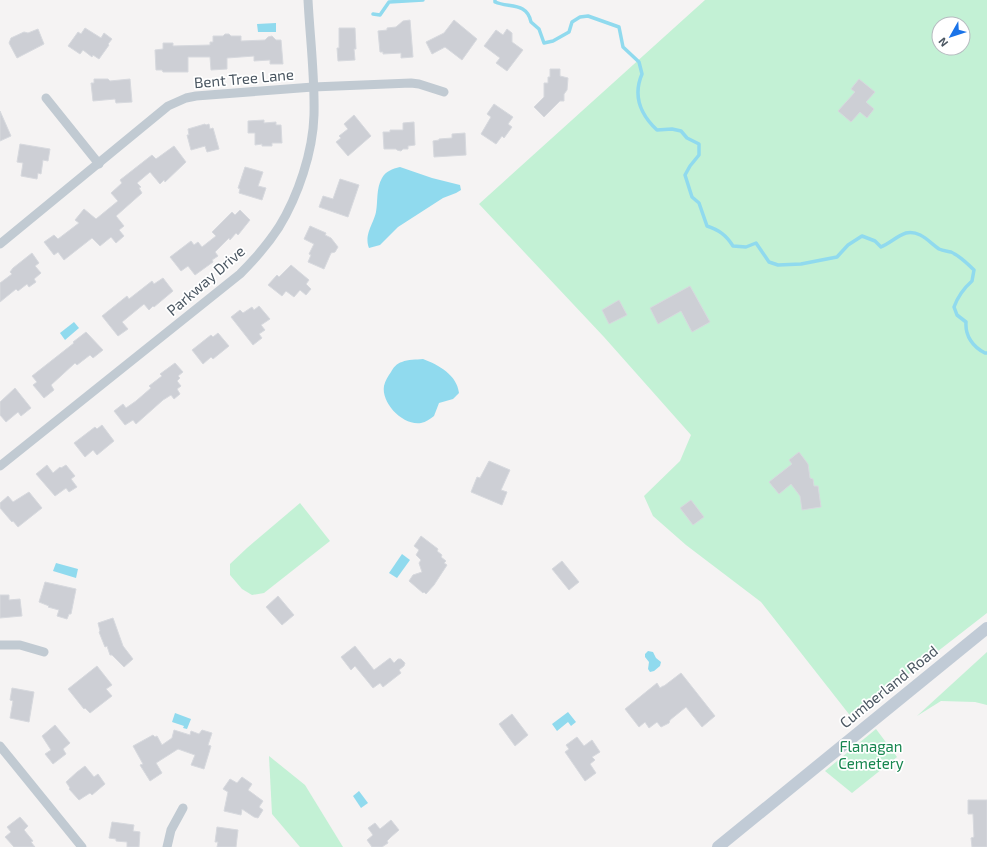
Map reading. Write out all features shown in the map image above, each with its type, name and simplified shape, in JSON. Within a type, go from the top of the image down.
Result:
[{"type":"main road","name":"Cumberland Road","points":[[718,847],[987,628]]},
{"type":"street","name":"Parkway Drive","points":[[0,466],[240,274],[279,228],[298,189],[306,165],[314,116],[308,0]]},
{"type":"street","name":"Bent Tree Lane","points":[[0,244],[168,106],[186,98],[313,87],[411,83],[444,92]]},
{"type":"street","points":[[46,98],[99,164]]},
{"type":"street","points":[[0,645],[20,645],[44,652]]},
{"type":"street","points":[[0,746],[82,847]]},
{"type":"street","points":[[167,847],[170,830],[183,808]]},
{"type":"green space","points":[[705,0],[987,0],[987,613],[852,718],[761,602],[686,545],[653,516],[644,496],[680,461],[691,435],[604,337],[479,204]]},
{"type":"green space","points":[[300,503],[330,541],[264,593],[252,595],[242,589],[230,575],[230,564]]},
{"type":"green space","points":[[987,652],[987,705],[975,702],[941,701],[917,716]]},
{"type":"green space","name":"Flanagan Cemetery","points":[[876,729],[897,757],[852,793],[825,771]]},
{"type":"green space","points":[[269,756],[305,785],[343,847],[300,847],[272,814]]},
{"type":"water","points":[[276,23],[276,32],[258,32],[257,24]]},
{"type":"water","points":[[400,167],[432,178],[460,185],[461,190],[443,198],[398,227],[380,245],[369,248],[368,234],[376,212],[380,182],[387,172]]},
{"type":"water","points":[[74,322],[79,328],[65,340],[60,333]]},
{"type":"water","points":[[423,359],[435,364],[451,376],[458,387],[459,393],[453,399],[439,403],[434,416],[425,422],[414,423],[401,417],[390,406],[384,393],[384,386],[389,375],[398,363],[407,360]]},
{"type":"water","points":[[402,554],[410,560],[397,578],[389,573]]},
{"type":"water","points":[[56,563],[78,569],[76,578],[53,571]]},
{"type":"water","points":[[648,651],[653,652],[656,658],[661,662],[660,666],[654,671],[650,672],[648,669],[649,662],[645,657],[645,654]]},
{"type":"water","points":[[568,712],[576,722],[571,726],[568,722],[557,731],[552,724]]},
{"type":"water","points":[[175,713],[191,719],[187,729],[183,728],[184,726],[172,722]]},
{"type":"water","points":[[359,791],[368,803],[361,808],[353,796]]},
{"type":"building","points":[[410,20],[413,57],[401,58],[401,53],[383,54],[383,52],[380,52],[378,31],[396,27],[403,21]]},
{"type":"building","points":[[454,20],[477,39],[462,60],[445,47],[432,54],[426,42],[444,33]]},
{"type":"building","points":[[85,28],[101,38],[104,33],[112,39],[99,59],[93,55],[92,57],[83,50],[80,54],[68,46],[78,32],[81,34]]},
{"type":"building","points":[[339,28],[355,28],[355,60],[338,61],[337,48],[339,48]]},
{"type":"building","points":[[38,29],[44,44],[17,58],[9,43],[11,38],[24,32],[28,33]]},
{"type":"building","points":[[507,29],[512,33],[512,42],[523,50],[507,71],[496,63],[500,58],[484,46],[496,30],[503,35]]},
{"type":"building","points":[[225,34],[229,34],[231,36],[241,36],[241,41],[265,40],[272,36],[276,40],[281,40],[283,64],[270,64],[270,60],[254,61],[254,56],[227,58],[227,69],[211,70],[210,57],[188,57],[188,72],[163,72],[162,70],[156,70],[155,50],[163,49],[163,43],[173,43],[173,46],[210,45],[210,42],[213,42],[213,36],[223,36]]},
{"type":"building","points":[[550,69],[560,69],[560,76],[568,78],[567,90],[564,94],[564,101],[560,101],[544,117],[534,107],[544,97],[544,83],[548,83]]},
{"type":"building","points":[[94,79],[108,79],[110,81],[130,79],[132,102],[116,103],[115,99],[93,101],[91,83],[94,83]]},
{"type":"building","points":[[859,79],[875,92],[866,102],[874,109],[867,118],[860,112],[851,122],[838,111],[855,92],[851,89]]},
{"type":"building","points":[[494,104],[513,117],[508,124],[512,127],[504,138],[502,136],[496,144],[481,134],[491,117],[487,114]]},
{"type":"building","points":[[0,111],[11,136],[0,141]]},
{"type":"building","points":[[354,115],[371,136],[348,156],[336,142],[341,138],[339,136],[348,129],[344,124]]},
{"type":"building","points":[[264,120],[264,123],[276,122],[276,125],[281,125],[282,143],[272,143],[272,146],[262,146],[262,144],[255,145],[255,133],[248,133],[248,121]]},
{"type":"building","points":[[414,122],[415,145],[408,146],[408,149],[403,149],[401,151],[396,149],[384,149],[383,132],[390,132],[390,130],[403,130],[403,123]]},
{"type":"building","points":[[209,124],[210,129],[213,128],[219,149],[207,152],[205,146],[191,150],[187,135],[189,135],[188,129]]},
{"type":"building","points":[[465,133],[466,155],[434,157],[433,141],[452,138],[452,134]]},
{"type":"building","points":[[20,144],[50,149],[48,161],[43,160],[41,174],[38,173],[37,179],[21,176],[23,163],[17,162]]},
{"type":"building","points":[[174,146],[186,162],[165,182],[164,180],[160,184],[150,172],[137,183],[141,187],[139,188],[142,193],[116,216],[124,226],[119,230],[124,236],[116,243],[111,237],[100,246],[92,238],[64,260],[58,252],[54,255],[44,242],[54,235],[58,239],[79,223],[75,220],[84,209],[96,219],[118,201],[111,193],[122,183],[120,180],[152,155],[156,159]]},
{"type":"building","points":[[245,167],[263,172],[258,186],[266,188],[262,200],[239,193],[240,189],[238,188]]},
{"type":"building","points":[[340,179],[359,185],[348,217],[319,207],[323,196],[333,199]]},
{"type":"building","points":[[240,210],[250,220],[238,235],[236,233],[230,240],[229,238],[215,252],[218,256],[212,260],[213,262],[195,275],[188,266],[181,271],[170,257],[191,241],[194,245],[198,242],[202,247],[216,236],[212,232],[232,212],[235,215]]},
{"type":"building","points":[[310,226],[326,233],[325,235],[331,238],[338,247],[335,252],[331,253],[324,269],[308,262],[311,255],[309,254],[314,244],[304,239]]},
{"type":"building","points":[[32,253],[39,263],[35,266],[41,273],[34,279],[36,282],[29,287],[27,284],[18,291],[16,289],[0,302],[0,283],[12,274],[10,272],[13,268]]},
{"type":"building","points":[[291,265],[309,280],[306,284],[311,289],[306,295],[300,290],[294,297],[286,291],[282,296],[268,285],[277,275],[279,277]]},
{"type":"building","points":[[163,278],[173,291],[149,310],[144,304],[122,322],[128,329],[118,336],[102,316],[127,296],[129,299],[152,281],[154,284]]},
{"type":"building","points":[[690,286],[710,322],[692,332],[681,311],[658,324],[650,308]]},
{"type":"building","points":[[619,300],[627,315],[609,324],[602,310]]},
{"type":"building","points":[[259,306],[270,319],[261,325],[265,330],[259,334],[262,338],[253,345],[231,317],[240,310],[243,313],[252,307],[254,310]]},
{"type":"building","points":[[86,332],[103,350],[93,358],[90,355],[77,365],[75,363],[51,385],[54,390],[44,398],[33,385],[37,382],[32,376]]},
{"type":"building","points":[[218,333],[229,346],[213,359],[211,357],[203,364],[192,350],[211,335],[213,337]]},
{"type":"building","points":[[175,363],[183,372],[178,376],[180,378],[177,381],[181,386],[177,389],[180,394],[174,399],[171,395],[163,400],[136,424],[133,420],[125,425],[114,411],[123,404],[126,408],[136,401],[151,388],[149,386],[162,376],[160,374]]},
{"type":"building","points":[[15,388],[31,408],[21,416],[18,412],[6,422],[0,415],[0,402]]},
{"type":"building","points":[[102,425],[114,441],[97,455],[93,450],[85,457],[74,443],[95,427],[97,429]]},
{"type":"building","points":[[799,452],[808,464],[810,478],[813,479],[814,486],[818,486],[821,507],[802,510],[800,496],[791,484],[779,494],[769,482],[792,464],[789,460]]},
{"type":"building","points":[[489,461],[510,470],[501,490],[507,492],[502,505],[471,492],[477,477],[480,478]]},
{"type":"building","points":[[47,465],[53,473],[60,467],[61,468],[66,465],[75,476],[71,479],[77,487],[69,492],[66,488],[55,496],[36,474]]},
{"type":"building","points":[[29,492],[42,508],[18,527],[0,508],[0,503],[8,496],[13,502]]},
{"type":"building","points":[[691,500],[704,517],[693,525],[680,508]]},
{"type":"building","points":[[421,536],[438,549],[437,551],[442,555],[441,557],[446,561],[444,563],[447,565],[434,585],[426,594],[409,581],[413,575],[422,572],[419,563],[421,560],[416,555],[419,550],[414,546]]},
{"type":"building","points":[[562,561],[579,582],[569,590],[552,569]]},
{"type":"building","points":[[45,582],[76,589],[71,614],[69,614],[67,619],[57,616],[59,610],[48,607],[49,606],[39,602]]},
{"type":"building","points":[[0,595],[9,595],[9,600],[20,599],[22,616],[0,618]]},
{"type":"building","points":[[278,596],[294,615],[282,625],[266,607]]},
{"type":"building","points":[[113,618],[123,646],[133,659],[124,667],[112,655],[110,655],[99,632],[98,623]]},
{"type":"building","points":[[355,646],[374,670],[390,658],[394,663],[398,659],[401,659],[405,663],[399,670],[401,673],[383,687],[380,683],[373,688],[355,666],[351,670],[341,657]]},
{"type":"building","points":[[97,666],[112,685],[106,689],[112,696],[90,713],[85,708],[84,709],[68,689]]},
{"type":"building","points":[[681,673],[715,716],[702,727],[686,707],[670,720],[669,723],[661,727],[657,722],[649,728],[645,722],[639,727],[625,709],[657,683],[660,688]]},
{"type":"building","points":[[12,688],[34,692],[29,722],[10,718],[13,701],[10,700]]},
{"type":"building","points":[[512,714],[528,735],[515,746],[499,724]]},
{"type":"building","points":[[55,725],[70,743],[63,749],[66,754],[53,764],[45,754],[51,750],[42,736]]},
{"type":"building","points":[[174,730],[190,735],[191,731],[199,734],[202,730],[212,733],[208,745],[211,746],[204,769],[191,765],[195,755],[178,749],[156,763],[162,773],[150,781],[140,765],[143,764],[133,746],[153,735],[155,737],[157,736],[162,745],[172,738]]},
{"type":"building","points":[[577,737],[584,746],[592,740],[600,752],[592,757],[595,760],[590,764],[596,773],[585,781],[565,752],[569,749],[566,745]]},
{"type":"building","points":[[85,766],[94,777],[98,774],[105,784],[92,795],[90,793],[79,800],[69,789],[70,788],[66,782]]},
{"type":"building","points":[[242,777],[252,784],[248,790],[263,801],[259,807],[263,810],[258,818],[242,809],[241,815],[224,811],[228,792],[223,789],[230,779],[237,783]]},
{"type":"building","points":[[968,800],[987,800],[987,847],[972,847],[971,838],[974,837],[973,814],[968,814]]},
{"type":"building","points":[[20,817],[28,826],[24,830],[33,841],[31,842],[35,847],[14,847],[5,837],[11,832],[7,827]]},
{"type":"building","points":[[391,820],[399,830],[387,841],[388,843],[382,847],[372,847],[367,840],[373,835],[368,828],[375,823],[380,829]]},
{"type":"building","points":[[112,822],[134,825],[133,831],[140,832],[139,847],[127,847],[127,842],[116,841],[116,839],[109,838]]},
{"type":"building","points":[[217,827],[238,830],[236,847],[217,847],[218,842],[215,842]]},
{"type":"waterway","points":[[373,14],[380,15],[389,2],[423,0]]},
{"type":"waterway","points":[[495,0],[495,2],[500,4],[522,8],[526,11],[531,22],[539,29],[544,43],[553,41],[569,32],[572,22],[580,17],[588,16],[619,27],[623,47],[639,62],[642,74],[639,82],[638,97],[642,111],[657,130],[672,129],[681,131],[687,138],[699,144],[699,155],[685,175],[692,197],[699,203],[707,226],[722,233],[733,246],[746,247],[756,243],[769,262],[778,265],[801,264],[837,257],[848,245],[862,236],[875,241],[881,247],[903,234],[916,233],[924,237],[939,249],[951,252],[966,262],[974,270],[972,281],[961,293],[954,307],[957,315],[966,322],[968,336],[973,344],[981,351],[987,353]]}]
